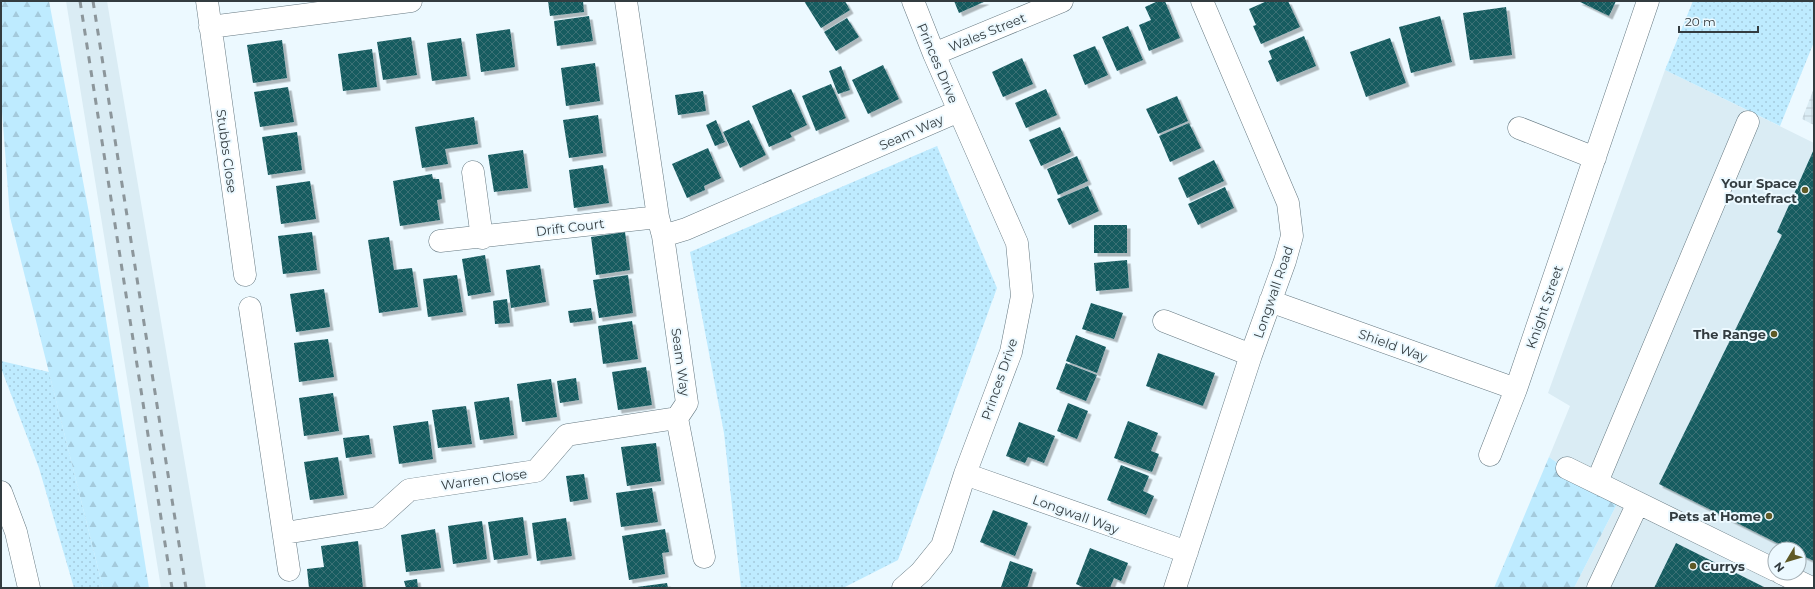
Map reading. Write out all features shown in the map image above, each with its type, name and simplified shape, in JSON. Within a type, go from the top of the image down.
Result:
[{"type":"street","name":"Stubbs Close","points":[[206,1],[244,275]]},
{"type":"street","points":[[210,27],[411,1]]},
{"type":"street","name":"Seam Way","points":[[626,1],[687,403],[677,418]]},
{"type":"street","name":"Princes Drive","points":[[903,588],[921,572],[942,546],[965,474],[1011,352],[1022,296],[1017,243],[934,54],[913,1]]},
{"type":"street","name":"Wales Street","points":[[934,54],[1062,1]]},
{"type":"street","name":"Longwall Road","points":[[1175,588],[1251,355],[1285,261],[1292,236],[1288,203],[1202,1]]},
{"type":"street","name":"Knight Street","points":[[1490,455],[1516,389],[1648,1]]},
{"type":"street","name":"Seam Way","points":[[661,226],[686,229],[959,111]]},
{"type":"street","points":[[1597,482],[1748,122]]},
{"type":"street","points":[[1519,128],[1595,158]]},
{"type":"street","points":[[473,172],[482,238]]},
{"type":"street","name":"Drift Court","points":[[440,241],[514,234],[661,226]]},
{"type":"street","name":"Shield Way","points":[[1270,301],[1516,389]]},
{"type":"street","points":[[250,308],[276,485],[285,533],[289,570]]},
{"type":"street","points":[[1164,321],[1251,355]]},
{"type":"street","points":[[677,418],[704,557]]},
{"type":"street","name":"Warren Close","points":[[285,533],[378,518],[409,490],[536,471],[567,435],[677,418]]},
{"type":"street","points":[[1567,468],[1767,566]]},
{"type":"street","name":"Longwall Way","points":[[965,474],[1187,552]]},
{"type":"street","points":[[1,492],[16,532],[29,588]]},
{"type":"street","points":[[1598,588],[1638,503]]},
{"type":"street","points":[[1798,581],[1812,588]]},
{"type":"shaded area","points":[[66,1],[107,1],[206,588],[161,588]]},
{"type":"shaded area","points":[[1665,70],[1814,143],[1814,588],[1574,588],[1617,504],[1549,457],[1570,406],[1548,393]]},
{"type":"shaded area","points":[[1814,88],[1814,125],[1802,119]]},
{"type":"green space","points":[[1,1],[49,1],[89,213],[149,588],[103,588],[10,217],[1,98]]},
{"type":"green space","points":[[1693,1],[1814,1],[1814,42],[1780,126],[1665,70]]},
{"type":"green space","points":[[937,146],[997,288],[898,560],[843,588],[741,588],[724,433],[690,252]]},
{"type":"green space","points":[[1,361],[49,372],[103,588],[74,588],[39,468],[1,368]]},
{"type":"green space","points":[[1549,457],[1617,504],[1574,588],[1494,588]]},
{"type":"building","points":[[548,1],[583,1],[584,12],[550,16]]},
{"type":"building","points":[[804,1],[845,1],[850,10],[821,28]]},
{"type":"building","points":[[954,1],[986,1],[959,13]]},
{"type":"building","points":[[1158,1],[1165,1],[1180,38],[1149,51],[1139,25],[1151,20],[1145,7]]},
{"type":"building","points":[[1267,1],[1288,1],[1300,27],[1261,44],[1253,26],[1256,25],[1249,9]]},
{"type":"building","points":[[1578,1],[1616,1],[1609,16]]},
{"type":"building","points":[[1506,7],[1512,55],[1470,60],[1463,13]]},
{"type":"building","points":[[589,16],[593,41],[557,46],[554,21]]},
{"type":"building","points":[[1440,16],[1452,62],[1411,73],[1399,27]]},
{"type":"building","points":[[847,18],[859,37],[836,51],[824,32]]},
{"type":"building","points":[[1128,26],[1143,60],[1117,71],[1102,37]]},
{"type":"building","points":[[510,29],[515,67],[481,72],[476,34]]},
{"type":"building","points":[[1304,36],[1316,66],[1277,82],[1268,61],[1272,59],[1269,51]]},
{"type":"building","points":[[411,37],[417,75],[383,80],[377,42]]},
{"type":"building","points":[[461,38],[467,76],[432,81],[427,43]]},
{"type":"building","points":[[1390,38],[1406,83],[1366,97],[1350,52]]},
{"type":"building","points":[[282,40],[287,78],[253,83],[247,45]]},
{"type":"building","points":[[1095,46],[1108,75],[1085,85],[1073,55]]},
{"type":"building","points":[[372,49],[377,87],[343,91],[338,54]]},
{"type":"building","points":[[1022,58],[1033,84],[1003,97],[992,72]]},
{"type":"building","points":[[595,63],[600,101],[566,106],[561,68]]},
{"type":"building","points":[[883,65],[899,99],[868,114],[852,80]]},
{"type":"building","points":[[841,66],[850,90],[838,94],[829,71]]},
{"type":"building","points":[[831,84],[846,118],[816,131],[802,96]]},
{"type":"building","points":[[288,87],[294,122],[260,127],[254,92]]},
{"type":"building","points":[[791,89],[807,125],[790,133],[792,137],[769,147],[752,106]]},
{"type":"building","points":[[1046,89],[1057,115],[1026,128],[1015,103]]},
{"type":"building","points":[[703,91],[706,111],[678,115],[675,95]]},
{"type":"building","points":[[1177,96],[1188,121],[1158,134],[1146,109]]},
{"type":"building","points":[[598,115],[603,153],[569,158],[563,120]]},
{"type":"building","points":[[474,117],[478,144],[445,149],[448,164],[422,168],[415,127]]},
{"type":"building","points":[[716,120],[725,142],[715,146],[706,125]]},
{"type":"building","points":[[749,120],[766,155],[740,168],[723,132]]},
{"type":"building","points":[[1189,123],[1201,148],[1170,162],[1159,136]]},
{"type":"building","points":[[1060,127],[1071,152],[1041,166],[1029,140]]},
{"type":"building","points":[[297,132],[302,170],[268,175],[262,137]]},
{"type":"building","points":[[708,148],[721,178],[704,186],[705,190],[687,198],[672,164]]},
{"type":"building","points":[[1814,149],[1814,561],[1807,558],[1807,541],[1773,541],[1659,484],[1782,235],[1777,232]]},
{"type":"building","points":[[523,150],[528,188],[494,192],[488,155]]},
{"type":"building","points":[[1077,156],[1088,181],[1058,195],[1047,169]]},
{"type":"building","points":[[1214,160],[1224,181],[1187,198],[1178,178]]},
{"type":"building","points":[[603,165],[609,203],[574,208],[569,170]]},
{"type":"building","points":[[432,174],[433,179],[439,179],[442,199],[437,200],[440,220],[400,226],[393,181]]},
{"type":"building","points":[[310,181],[316,219],[281,224],[276,186]]},
{"type":"building","points":[[1088,186],[1099,211],[1069,225],[1057,199]]},
{"type":"building","points":[[1225,187],[1234,208],[1198,225],[1188,204]]},
{"type":"building","points":[[1094,225],[1127,225],[1127,253],[1094,253]]},
{"type":"building","points":[[312,232],[317,270],[283,274],[278,236]]},
{"type":"building","points":[[625,232],[630,270],[596,275],[591,237]]},
{"type":"building","points":[[389,237],[394,270],[412,268],[418,307],[379,313],[368,240]]},
{"type":"building","points":[[485,255],[491,292],[468,296],[462,259]]},
{"type":"building","points":[[1127,260],[1129,288],[1096,291],[1094,263]]},
{"type":"building","points":[[540,265],[546,302],[511,308],[506,270]]},
{"type":"building","points":[[457,275],[463,312],[428,317],[423,279]]},
{"type":"building","points":[[628,275],[633,313],[599,318],[593,280]]},
{"type":"building","points":[[324,289],[330,327],[296,332],[290,294]]},
{"type":"building","points":[[507,299],[510,323],[495,324],[493,301]]},
{"type":"building","points":[[1091,303],[1123,313],[1114,339],[1082,329]]},
{"type":"building","points":[[591,308],[593,320],[570,323],[568,311]]},
{"type":"building","points":[[632,321],[638,359],[603,364],[598,326]]},
{"type":"building","points":[[1076,335],[1106,347],[1097,373],[1066,361]]},
{"type":"building","points":[[328,339],[334,377],[299,382],[294,343]]},
{"type":"building","points":[[1158,353],[1215,373],[1203,406],[1146,386]]},
{"type":"building","points":[[1066,363],[1097,375],[1086,401],[1056,389]]},
{"type":"building","points":[[646,367],[652,405],[618,410],[612,372]]},
{"type":"building","points":[[576,378],[579,400],[560,403],[557,381]]},
{"type":"building","points":[[551,379],[557,417],[522,422],[517,384]]},
{"type":"building","points":[[333,393],[339,431],[304,436],[299,398]]},
{"type":"building","points":[[509,397],[514,435],[480,440],[474,402]]},
{"type":"building","points":[[1068,403],[1088,411],[1077,439],[1057,431]]},
{"type":"building","points":[[466,406],[472,444],[438,448],[432,410]]},
{"type":"building","points":[[428,421],[433,459],[399,464],[393,426]]},
{"type":"building","points":[[1128,421],[1158,433],[1151,451],[1159,454],[1152,472],[1114,458]]},
{"type":"building","points":[[1019,422],[1055,436],[1044,463],[1028,457],[1025,463],[1006,456]]},
{"type":"building","points":[[369,435],[372,454],[346,458],[343,438]]},
{"type":"building","points":[[656,443],[661,481],[627,486],[621,447]]},
{"type":"building","points":[[338,457],[344,495],[310,500],[304,462]]},
{"type":"building","points":[[1121,465],[1149,476],[1143,491],[1154,496],[1146,515],[1107,500]]},
{"type":"building","points":[[584,474],[588,499],[570,502],[566,476]]},
{"type":"building","points":[[652,488],[658,522],[621,527],[616,493]]},
{"type":"building","points":[[993,510],[1028,523],[1015,556],[980,542]]},
{"type":"building","points":[[523,517],[528,555],[494,560],[488,522]]},
{"type":"building","points":[[566,518],[572,556],[537,561],[532,523]]},
{"type":"building","points":[[482,521],[487,559],[453,564],[448,526]]},
{"type":"building","points":[[435,529],[441,568],[406,572],[401,535]]},
{"type":"building","points":[[665,529],[669,552],[662,553],[665,574],[629,580],[622,536]]},
{"type":"building","points":[[358,541],[363,588],[309,588],[307,569],[324,567],[321,546]]},
{"type":"building","name":"Currys","points":[[1676,543],[1766,588],[1654,588]]},
{"type":"building","points":[[1090,548],[1128,563],[1121,581],[1114,578],[1110,588],[1085,588],[1076,584]]},
{"type":"building","points":[[1010,561],[1033,569],[1027,588],[1001,587]]},
{"type":"building","points":[[417,579],[418,588],[406,588],[404,581]]},
{"type":"building","points":[[667,583],[668,588],[637,588],[637,587]]},
{"type":"railway","points":[[80,1],[172,588]]},
{"type":"railway","points":[[93,1],[186,588]]},
{"type":"place","name":"Your Space Pontefract","points":[[1805,190]]},
{"type":"place","name":"The Range","points":[[1774,334]]},
{"type":"place","name":"Pets at Home","points":[[1769,516]]},
{"type":"place","name":"Currys","points":[[1693,566]]}]
